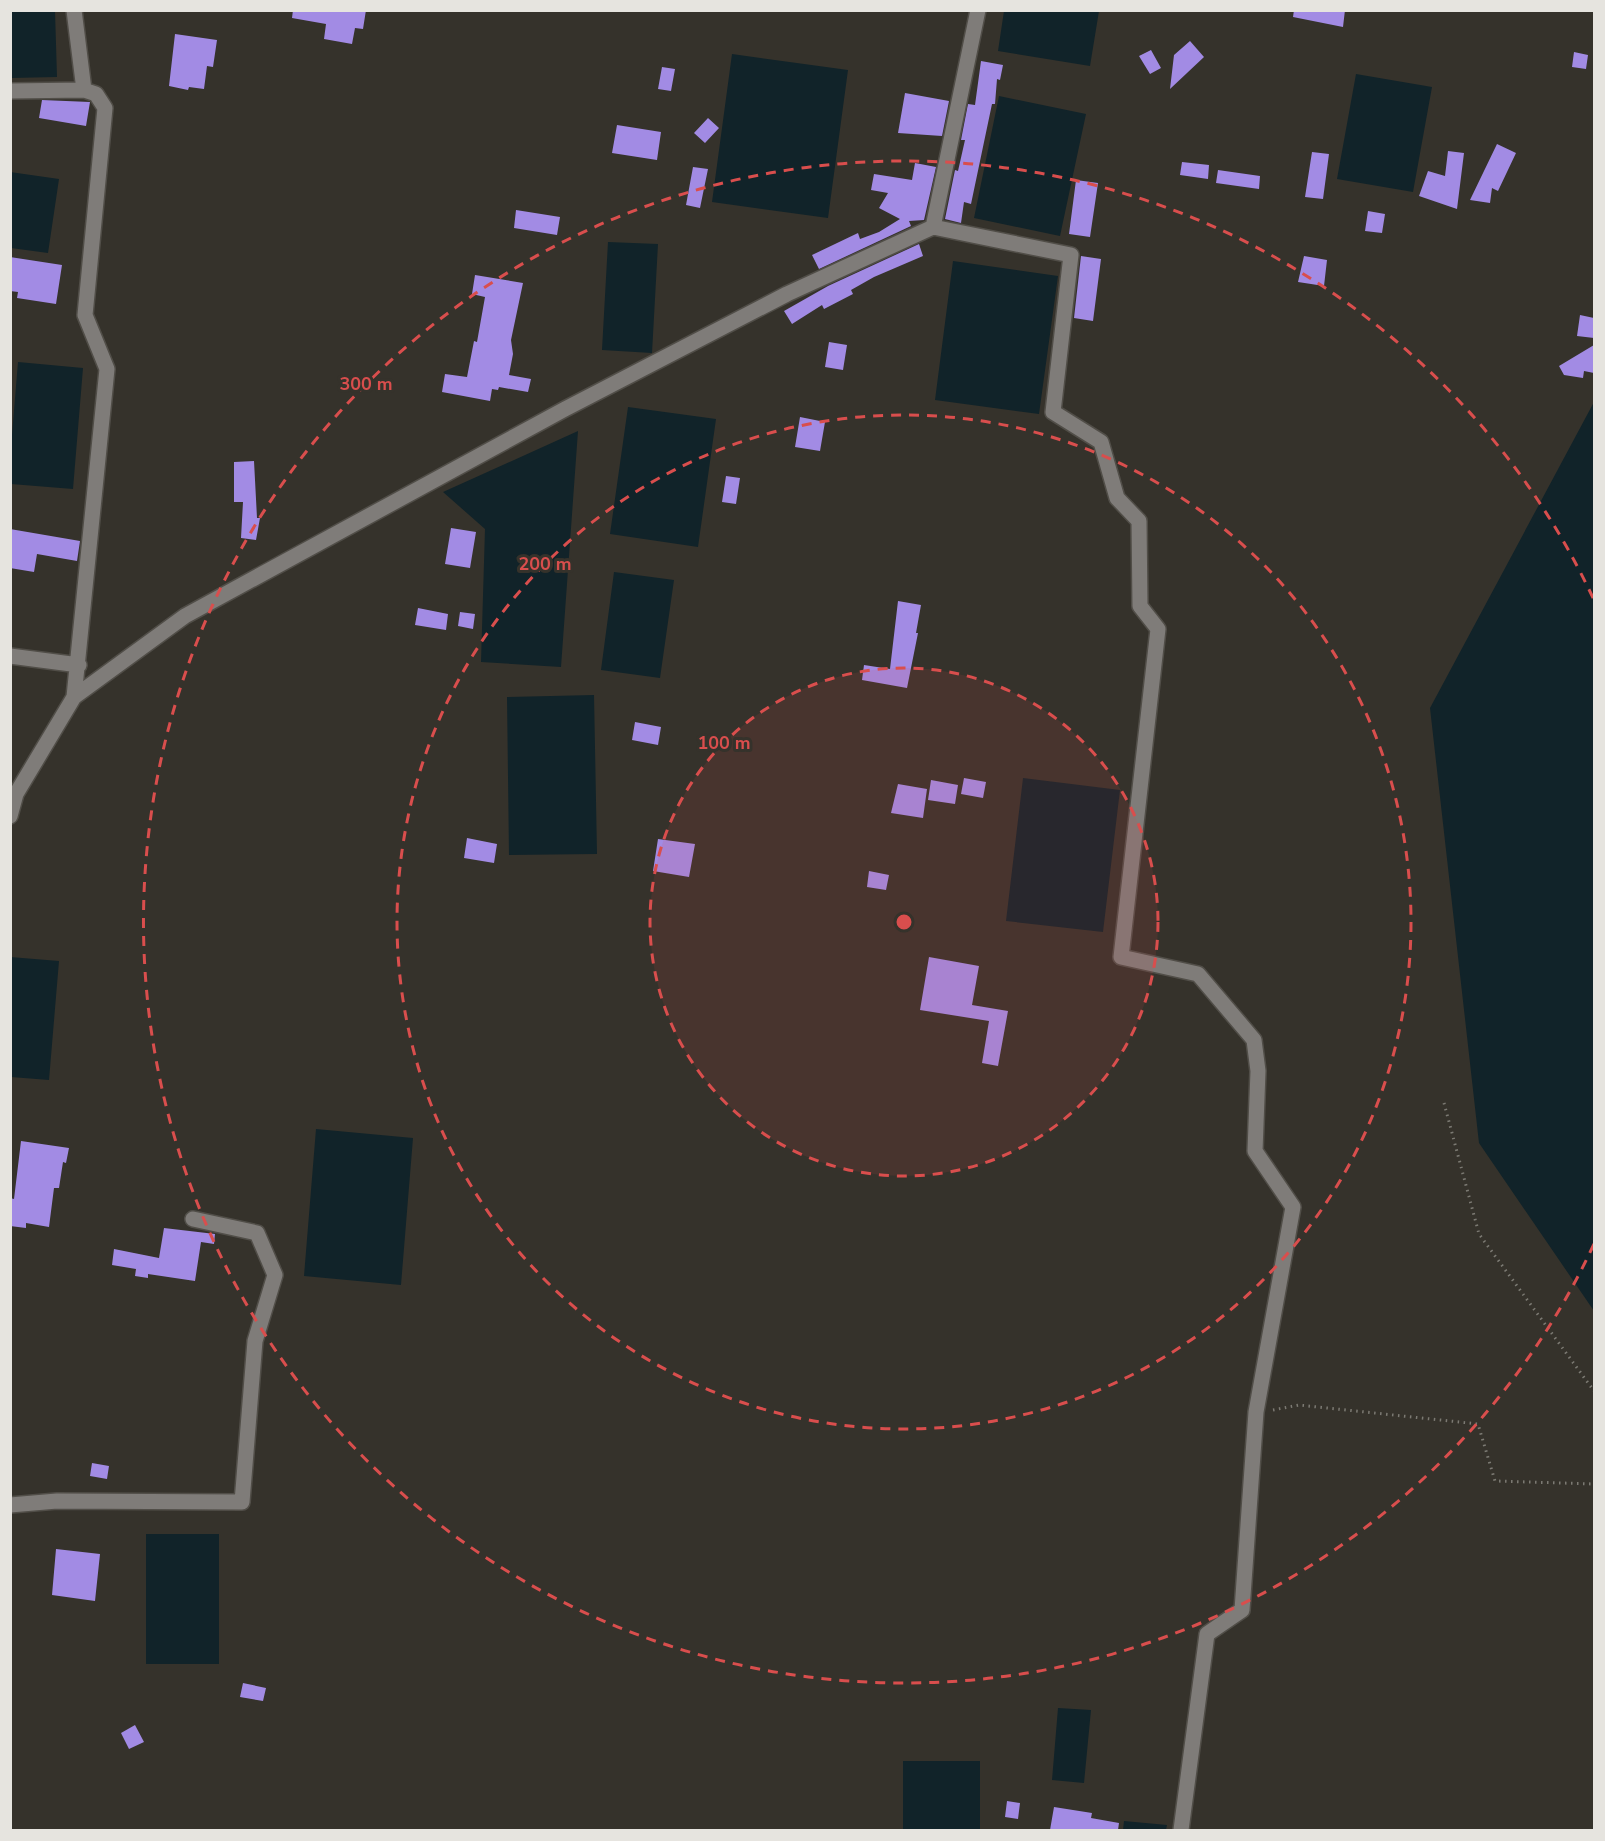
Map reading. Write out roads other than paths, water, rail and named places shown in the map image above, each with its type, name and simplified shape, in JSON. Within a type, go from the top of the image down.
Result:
[{"type":"street","points":[[74,10],[84,90]]},
{"type":"street","points":[[933,227],[978,10]]},
{"type":"street","points":[[10,91],[84,90],[96,94],[105,108],[86,315],[106,369],[80,665],[74,697],[16,794],[10,816]]},
{"type":"street","points":[[74,697],[186,616],[565,409],[787,294],[933,227],[1071,255],[1053,412],[1101,442],[1117,498],[1139,521],[1140,606],[1158,629],[1121,957],[1198,974],[1254,1040],[1258,1071],[1255,1151],[1293,1207],[1256,1412],[1242,1610],[1207,1634],[1181,1830]]},
{"type":"street","points":[[10,656],[80,665]]},
{"type":"street","points":[[10,1505],[57,1501],[242,1502],[255,1341],[274,1275],[257,1233],[193,1219]]},
{"type":"water","points":[[10,11],[55,11],[57,77],[11,78]]},
{"type":"water","points":[[1004,11],[1099,11],[1090,66],[998,51]]},
{"type":"water","points":[[732,54],[848,70],[828,218],[712,202]]},
{"type":"water","points":[[1356,74],[1432,87],[1413,192],[1337,179]]},
{"type":"water","points":[[999,96],[1086,114],[1060,236],[974,218]]},
{"type":"water","points":[[10,172],[59,179],[48,253],[11,248]]},
{"type":"water","points":[[608,242],[658,244],[652,353],[602,350]]},
{"type":"water","points":[[953,261],[1058,276],[1039,414],[935,400]]},
{"type":"water","points":[[18,362],[83,368],[73,489],[11,484],[11,447]]},
{"type":"water","points":[[1594,402],[1594,1311],[1479,1143],[1430,708]]},
{"type":"water","points":[[628,407],[716,419],[698,547],[610,534]]},
{"type":"water","points":[[578,431],[561,667],[481,662],[485,529],[443,492]]},
{"type":"water","points":[[614,572],[674,580],[660,678],[601,670]]},
{"type":"water","points":[[594,695],[597,854],[509,855],[507,697]]},
{"type":"water","points":[[1023,778],[1120,790],[1103,932],[1006,921]]},
{"type":"water","points":[[10,957],[59,961],[49,1080],[11,1077]]},
{"type":"water","points":[[316,1129],[413,1138],[401,1285],[304,1276]]},
{"type":"water","points":[[146,1534],[219,1534],[219,1664],[146,1664]]},
{"type":"water","points":[[1058,1708],[1091,1710],[1084,1783],[1052,1780]]},
{"type":"water","points":[[903,1761],[980,1761],[980,1830],[903,1830]]},
{"type":"water","points":[[1124,1821],[1167,1825],[1166,1830],[1123,1830]]}]
